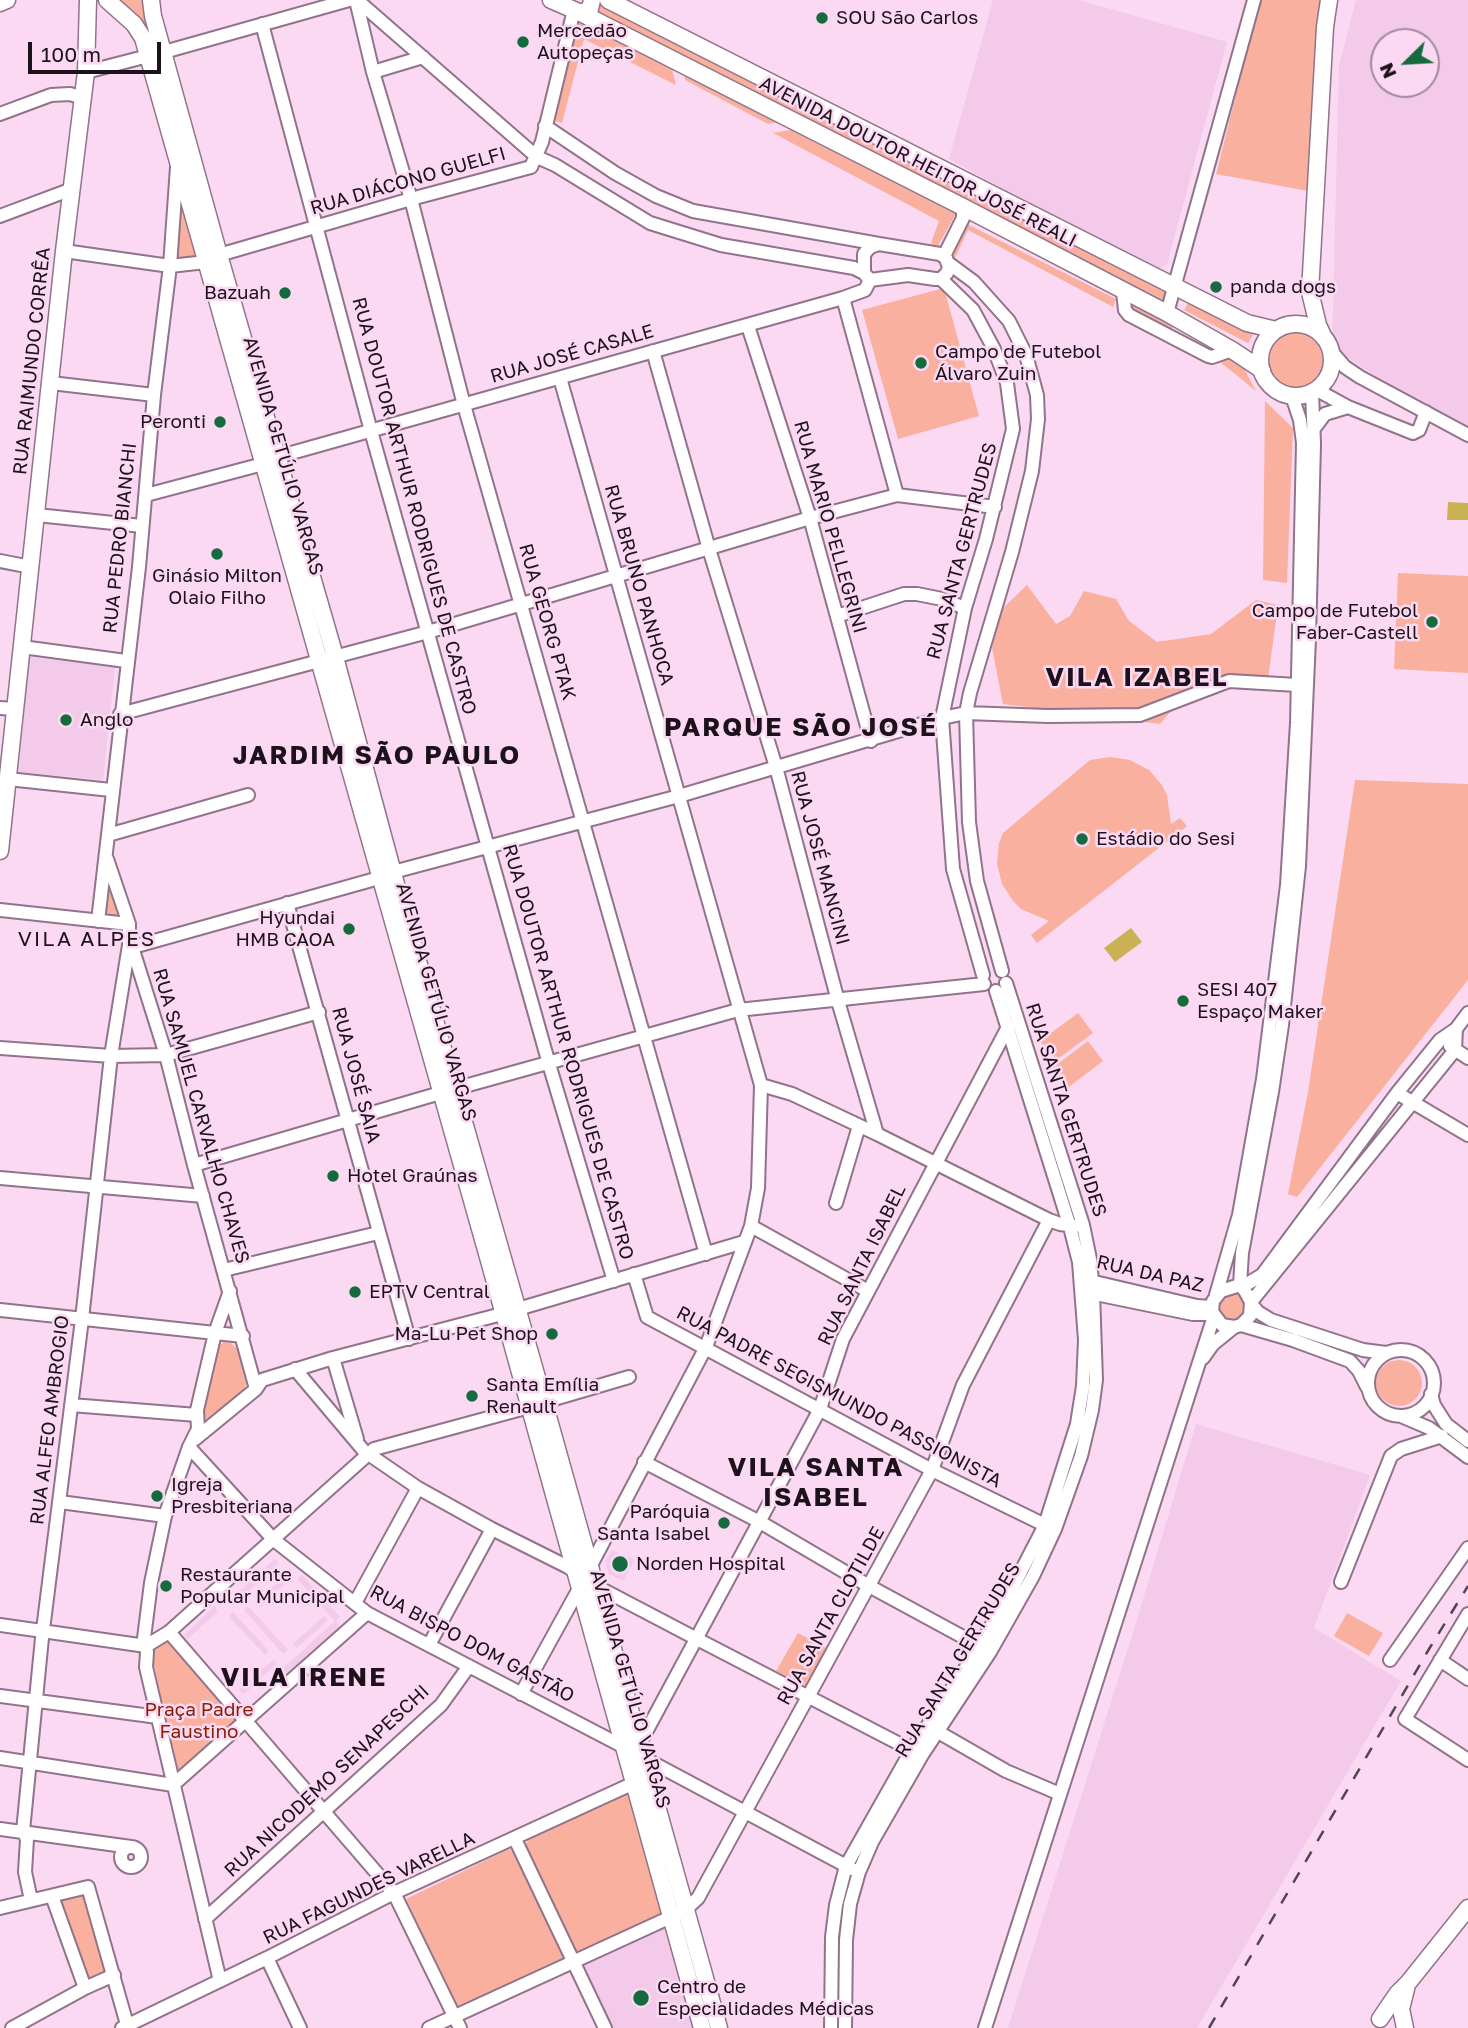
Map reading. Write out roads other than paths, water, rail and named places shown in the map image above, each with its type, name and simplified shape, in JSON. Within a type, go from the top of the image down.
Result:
[{"type":"main road","points":[[0,4],[7,0]]},
{"type":"main road","name":"RUA RAIMUNDO CORRÊA","points":[[0,851],[8,709],[22,647],[37,515],[64,251],[86,72],[88,0]]},
{"type":"main road","name":"AVENIDA GETÚLIO VARGAS","points":[[107,0],[134,24],[156,54],[270,460],[335,655],[386,875]]},
{"type":"main road","name":"AVENIDA GETÚLIO VARGAS","points":[[151,0],[156,54],[178,160],[212,258]]},
{"type":"main road","name":"AVENIDA DOUTOR HEITOR JOSÉ REALI","points":[[551,0],[576,8],[1167,313],[1232,349],[1262,370]]},
{"type":"main road","points":[[576,8],[590,9],[592,0]]},
{"type":"main road","name":"AVENIDA DOUTOR HEITOR JOSÉ REALI","points":[[607,0],[1247,323],[1281,328]]},
{"type":"main road","points":[[1310,292],[1318,325],[1327,345],[1330,372],[1315,391],[1292,396],[1273,387],[1262,370],[1263,348],[1305,307],[1310,292],[1325,27],[1329,0]]},
{"type":"main road","points":[[963,207],[975,184]]},
{"type":"main road","points":[[1005,229],[1016,207]]},
{"type":"main road","points":[[1281,328],[1307,326],[1327,345]]},
{"type":"main road","name":"AVENIDA GETÚLIO VARGAS","points":[[270,460],[318,660],[386,875],[635,1750],[679,1913],[702,2028]]},
{"type":"main road","name":"AVENIDA GETÚLIO VARGAS","points":[[635,1750],[634,1783],[719,2028]]},
{"type":"main road","points":[[1377,2025],[1393,2000],[1468,1908]]},
{"type":"main road","points":[[1404,2026],[1401,2009],[1408,1983]]},
{"type":"main road","points":[[1377,2025],[1393,2014],[1404,2026]]},
{"type":"street","points":[[86,72],[349,0]]},
{"type":"street","points":[[357,0],[537,157],[555,165],[650,223],[721,245],[855,268],[867,276],[908,275],[941,279],[949,267],[945,259]]},
{"type":"street","name":"RUA GEORG PTAK","points":[[357,0],[373,72],[411,199],[464,405],[706,1254]]},
{"type":"street","points":[[1167,313],[1254,0]]},
{"type":"street","points":[[537,157],[576,8]]},
{"type":"street","name":"RUA DOUTOR ARTHUR RODRIGUES DE CASTRO","points":[[262,24],[371,431],[549,1064],[614,1281]]},
{"type":"street","points":[[373,72],[423,57]]},
{"type":"street","points":[[0,114],[51,94],[70,94],[83,98]]},
{"type":"street","points":[[545,126],[576,149],[646,191],[693,211],[879,244],[945,259]]},
{"type":"street","name":"RUA DIÁCONO GUELFI","points":[[64,251],[170,266],[212,258],[411,199],[531,167],[537,157]]},
{"type":"street","name":"RUA PEDRO BIANCHI","points":[[97,921],[146,495],[154,394],[170,266],[178,160]]},
{"type":"street","points":[[0,216],[72,189]]},
{"type":"street","points":[[945,259],[963,218],[963,207]]},
{"type":"street","points":[[867,276],[864,254],[870,247],[879,244]]},
{"type":"street","name":"RUA SANTA GERTRUDES","points":[[831,2028],[832,1937],[836,1905],[853,1869],[872,1842],[917,1753],[1033,1576],[1050,1527],[1081,1456],[1096,1380],[1087,1286],[1076,1226],[1001,982],[970,834],[966,713],[1032,471],[1038,419],[1037,395],[1032,371],[1009,321],[974,282],[945,259]]},
{"type":"street","name":"RUA JOSÉ CASALE","points":[[146,495],[843,298],[865,290],[867,276]]},
{"type":"street","name":"RUA SANTA GERTRUDES","points":[[941,279],[972,310],[994,349],[1007,383],[1013,429],[995,507],[965,608],[942,718],[953,869],[983,980]]},
{"type":"street","points":[[1123,292],[1125,310],[1129,314],[1208,356],[1232,349]]},
{"type":"street","points":[[843,298],[897,495]]},
{"type":"street","name":"RUA MARIO PELLEGRINI","points":[[748,326],[810,518],[871,741]]},
{"type":"street","points":[[1327,345],[1353,372],[1468,435]]},
{"type":"street","name":"RUA JOSÉ MANCINI","points":[[653,351],[709,549],[776,767],[838,1002],[877,1134]]},
{"type":"street","name":"RUA BRUNO PANHOCA","points":[[521,1694],[706,1347],[751,1226],[758,1188],[761,1085],[561,378]]},
{"type":"street","points":[[51,383],[154,394]]},
{"type":"street","points":[[1386,1353],[1363,1350],[1262,1315],[1241,1286],[1242,1253],[1272,1092],[1298,879],[1309,639],[1315,391],[1413,433],[1419,430],[1426,412]]},
{"type":"street","points":[[985,2028],[1197,1367],[1240,1215],[1263,1079],[1287,885],[1297,685],[1303,443],[1300,420],[1292,396]]},
{"type":"street","points":[[1313,430],[1325,414],[1348,407]]},
{"type":"street","points":[[120,714],[428,632],[810,518],[897,495],[995,507]]},
{"type":"street","points":[[37,515],[142,527]]},
{"type":"street","points":[[0,561],[31,567]]},
{"type":"street","points":[[837,615],[904,594],[930,595],[965,608]]},
{"type":"street","points":[[22,647],[126,661]]},
{"type":"street","points":[[129,945],[140,945],[488,846],[679,796],[942,718],[966,713],[1140,715],[1229,681],[1297,685]]},
{"type":"street","points":[[5,789],[111,790]]},
{"type":"street","points":[[108,835],[248,795]]},
{"type":"street","name":"RUA SAMUEL CARVALHO CHAVES","points":[[106,856],[129,924],[129,945],[133,950],[166,1055],[256,1389]]},
{"type":"street","name":"RUA JOSÉ SAIA","points":[[287,903],[409,1339]]},
{"type":"street","points":[[0,910],[129,924]]},
{"type":"street","name":"RUA ALFEO AMBROGIO","points":[[31,1900],[24,1872],[26,1839],[23,1831],[43,1632],[111,1056],[129,945]]},
{"type":"street","points":[[994,968],[1001,982],[991,991],[983,980],[988,970],[994,968]]},
{"type":"street","points":[[194,1165],[738,1010],[838,1002],[983,980]]},
{"type":"street","name":"RUA SANTA GERTRUDES","points":[[1001,982],[1008,1027],[1076,1226]]},
{"type":"street","points":[[0,1048],[111,1056],[166,1055],[318,1012]]},
{"type":"street","points":[[1214,1308],[1227,1288],[1241,1286],[1262,1275],[1397,1093],[1440,1040],[1456,1029],[1468,1013]]},
{"type":"street","name":"RUA SANTA ISABEL","points":[[635,1750],[820,1409],[843,1339],[1008,1027]]},
{"type":"street","points":[[1197,1367],[1213,1344],[1250,1316],[1251,1303],[1455,1050],[1456,1029]]},
{"type":"street","points":[[1440,1040],[1468,1058]]},
{"type":"street","points":[[761,1085],[792,1094],[1049,1220],[1076,1226]]},
{"type":"street","points":[[1397,1093],[1468,1135]]},
{"type":"street","points":[[836,1203],[859,1126]]},
{"type":"street","points":[[0,1178],[203,1196]]},
{"type":"street","name":"RUA SANTA CLOTILDE","points":[[679,1913],[698,1898],[932,1470],[963,1385],[1049,1220]]},
{"type":"street","points":[[751,1226],[868,1291]]},
{"type":"street","points":[[225,1270],[378,1233]]},
{"type":"street","points":[[192,1443],[256,1389],[262,1380],[333,1358],[510,1312],[744,1242]]},
{"type":"street","name":"RUA PADRE SEGISMUNDO PASSIONISTA","points":[[634,1275],[647,1317],[932,1470],[1050,1527]]},
{"type":"street","name":"RUA DA PAZ","points":[[1087,1286],[1214,1308]]},
{"type":"street","points":[[220,1981],[146,1667],[144,1638],[151,1583],[165,1516],[198,1429],[197,1415],[215,1333],[230,1291]]},
{"type":"street","points":[[1214,1308],[1222,1325],[1237,1326],[1293,1340],[1350,1361],[1363,1377],[1372,1400],[1379,1408],[1389,1414],[1423,1424],[1468,1457]]},
{"type":"street","points":[[0,1310],[243,1336]]},
{"type":"street","points":[[1368,1390],[1371,1368],[1386,1353],[1397,1350],[1418,1355],[1432,1371],[1434,1382],[1431,1394],[1420,1410],[1401,1416]]},
{"type":"street","points":[[333,1358],[364,1450]]},
{"type":"street","points":[[295,1369],[364,1450],[418,1488],[696,1639],[917,1753]]},
{"type":"street","points":[[0,1625],[146,1646],[169,1632],[274,1540],[364,1450],[537,1405],[629,1377]]},
{"type":"street","points":[[1431,1394],[1434,1405],[1446,1424],[1468,1441]]},
{"type":"street","points":[[71,1405],[197,1415]]},
{"type":"street","points":[[1341,1582],[1391,1456],[1401,1449],[1442,1436]]},
{"type":"street","name":"RUA BISPO DOM GASTÃO","points":[[192,1443],[274,1540],[368,1613],[521,1694],[635,1750],[853,1869]]},
{"type":"street","points":[[644,1462],[760,1522],[869,1586],[985,1649]]},
{"type":"street","points":[[355,1603],[418,1488]]},
{"type":"street","points":[[60,1502],[165,1516]]},
{"type":"street","points":[[429,1644],[492,1529]]},
{"type":"street","points":[[1390,1660],[1468,1548]]},
{"type":"street","points":[[0,1758],[173,1785],[368,1613]]},
{"type":"street","points":[[1468,1614],[1405,1719],[1468,1760]]},
{"type":"street","points":[[169,1632],[394,1894],[460,2028]]},
{"type":"street","points":[[1440,1660],[1468,1679]]},
{"type":"street","name":"RUA NICODEMO SENAPESCHI","points":[[205,1919],[441,1705],[469,1666]]},
{"type":"street","points":[[0,1696],[158,1717]]},
{"type":"street","points":[[933,1729],[1006,1770],[1060,1794]]},
{"type":"street","name":"RUA FAGUNDES VARELLA","points":[[126,2027],[394,1894],[634,1783]]},
{"type":"street","points":[[0,1829],[131,1847]]},
{"type":"street","points":[[515,1839],[605,2028]]},
{"type":"street","name":"RUA SANTA GERTRUDES","points":[[845,2028],[846,1940],[853,1869]]},
{"type":"street","points":[[0,1908],[88,1886],[126,2027]]},
{"type":"street","points":[[52,1896],[85,1988]]},
{"type":"street","points":[[429,2028],[679,1913]]},
{"type":"street","points":[[267,1958],[300,2028]]},
{"type":"street","points":[[12,2028],[114,1975]]},
{"type":"railway","points":[[1209,2028],[1468,1586]]},
{"type":"place","name":"SOU São Carlos","points":[[822,18]]},
{"type":"place","name":"Mercedão Autopeças","points":[[523,42]]},
{"type":"place","name":"panda dogs","points":[[1216,287]]},
{"type":"place","name":"Bazuah","points":[[285,293]]},
{"type":"place","name":"Campo de Futebol Álvaro Zuin","points":[[921,363]]},
{"type":"place","name":"Peronti","points":[[220,422]]},
{"type":"place","name":"Ginásio Milton Olaio Filho","points":[[217,554]]},
{"type":"place","name":"Campo de Futebol Faber-Castell","points":[[1432,622]]},
{"type":"place","name":"Anglo","points":[[66,720]]},
{"type":"place","name":"Estádio do Sesi","points":[[1082,839]]},
{"type":"place","name":"Hyundai HMB CAOA","points":[[349,929]]},
{"type":"place","name":"SESI 407 Espaço Maker","points":[[1183,1001]]},
{"type":"place","name":"Hotel Graúnas","points":[[333,1176]]},
{"type":"place","name":"EPTV Central","points":[[355,1292]]},
{"type":"place","name":"Ma-Lu Pet Shop","points":[[552,1334]]},
{"type":"place","name":"Santa Emília Renault","points":[[472,1396]]},
{"type":"place","name":"Igreja Presbiteriana","points":[[157,1496]]},
{"type":"place","name":"Paróquia Santa Isabel","points":[[724,1523]]},
{"type":"place","name":"Norden Hospital","points":[[620,1564]]},
{"type":"place","name":"Restaurante Popular Municipal","points":[[166,1586]]},
{"type":"place","name":"Centro de Especialidades Médicas","points":[[641,1998]]},
{"type":"district","name":"VILA IZABEL","points":[[1137,678]]},
{"type":"district","name":"PARQUE SÃO JOSÉ","points":[[801,728]]},
{"type":"district","name":"JARDIM SÃO PAULO","points":[[377,756]]},
{"type":"district","name":"VILA ALPES","points":[[87,939]]},
{"type":"district","name":"VILA SANTA ISABEL","points":[[816,1483]]},
{"type":"district","name":"VILA IRENE","points":[[304,1678]]},
{"type":"park label","name":"Praça Padre Faustino","points":[[199,1721]]}]
